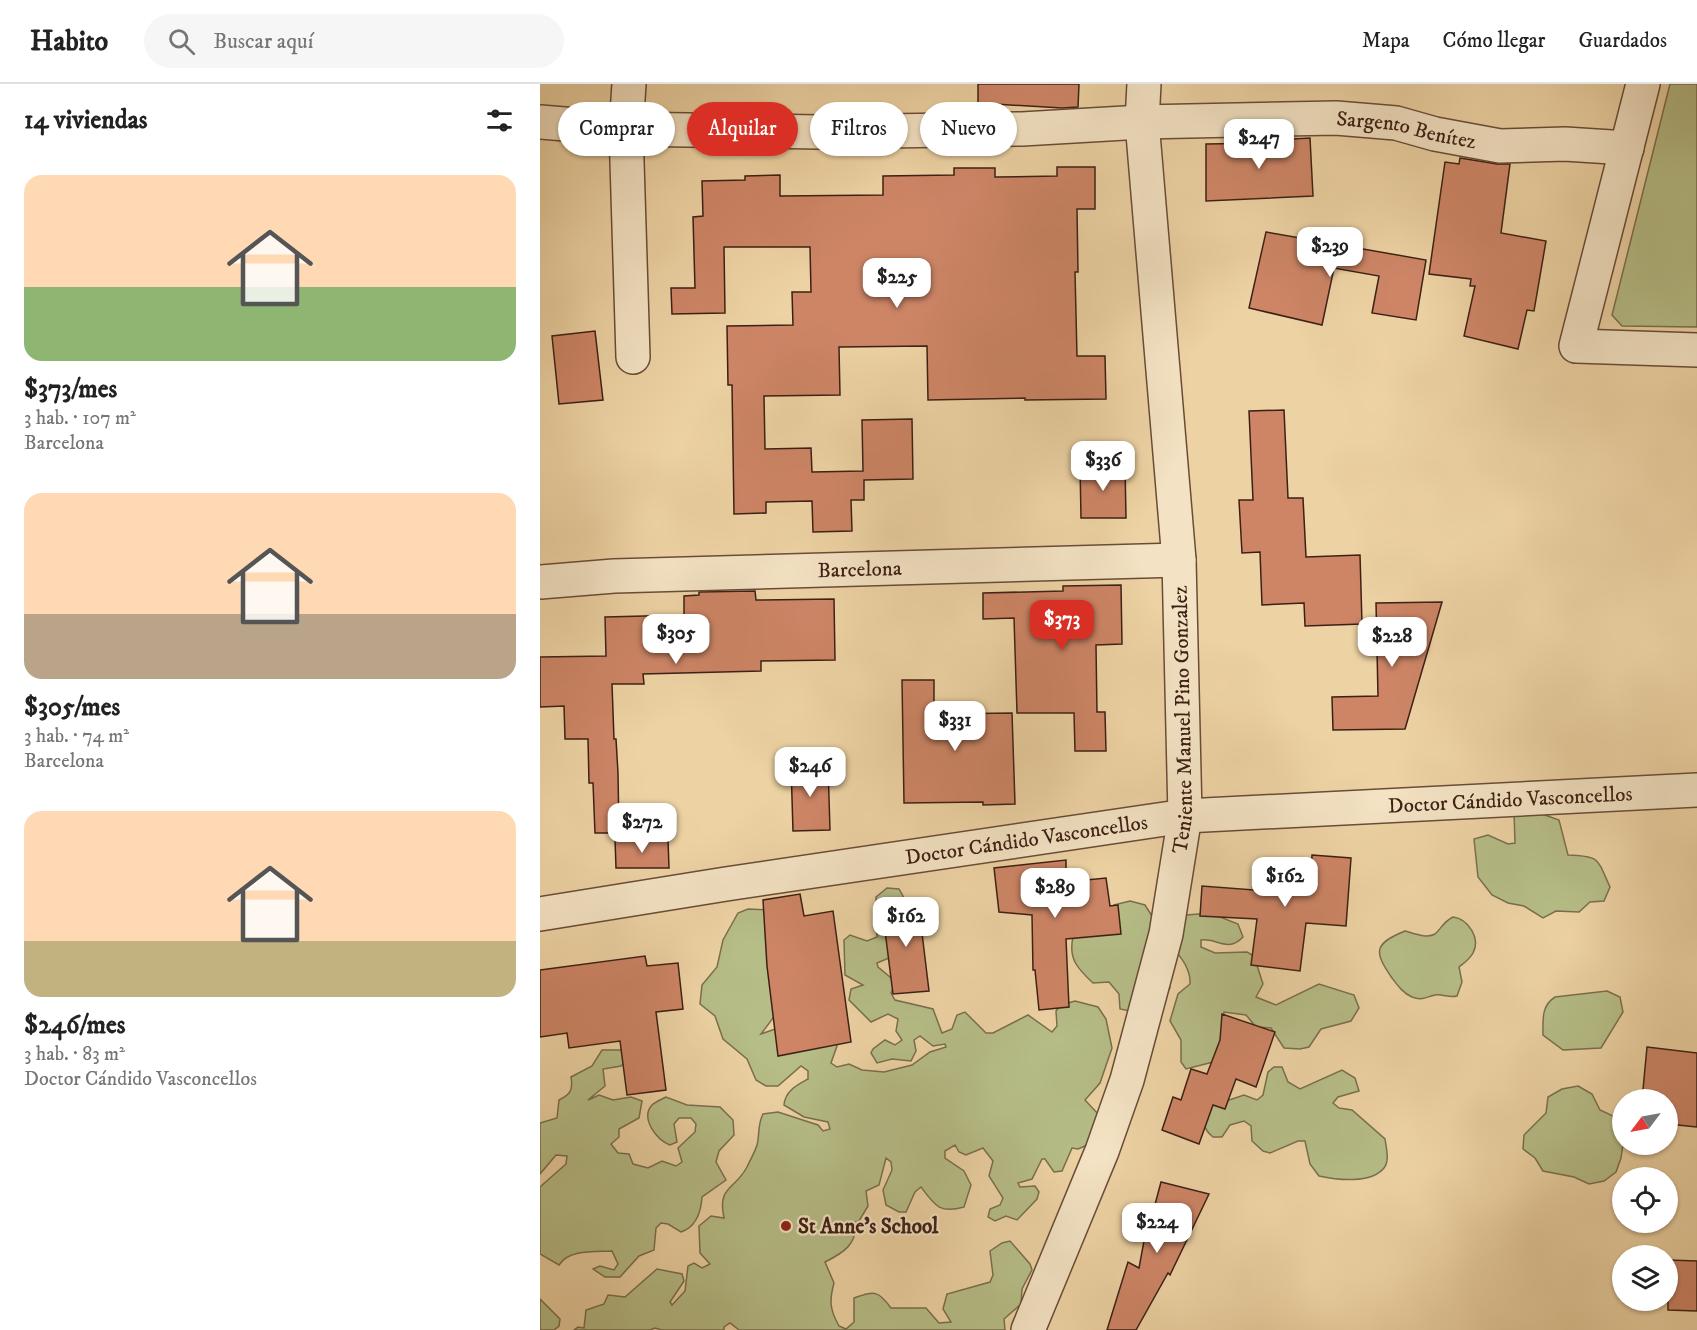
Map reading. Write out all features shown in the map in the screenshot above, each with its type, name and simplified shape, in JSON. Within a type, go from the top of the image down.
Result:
[{"type":"street","points":[[628,102],[629,84]]},
{"type":"street","name":"Teniente Manuel Pino Gonzalez","points":[[1028,1330],[1102,1151],[1127,1080],[1166,934],[1185,816],[1179,560],[1142,122],[1144,84]]},
{"type":"street","points":[[1643,84],[1576,346],[1697,350]]},
{"type":"street","name":"Sargento Benítez","points":[[675,130],[819,132],[1022,129],[1142,122],[1336,118],[1396,123],[1435,134],[1500,146],[1565,144],[1627,148]]},
{"type":"street","name":"Sargento Benítez","points":[[540,122],[558,123]]},
{"type":"street","points":[[627,156],[633,357]]},
{"type":"street","name":"Barcelona","points":[[540,582],[614,576],[1179,560]]},
{"type":"street","name":"Doctor Cándido Vasconcellos","points":[[540,914],[1185,816],[1697,790]]},
{"type":"green space","points":[[1670,84],[1697,84],[1697,327],[1622,326],[1612,315]]},
{"type":"green space","points":[[1536,803],[1545,815],[1559,820],[1568,855],[1587,856],[1600,865],[1610,887],[1604,901],[1590,902],[1579,912],[1556,911],[1543,918],[1524,906],[1508,903],[1492,895],[1478,877],[1474,839],[1488,835],[1508,844],[1515,843],[1514,811]]},
{"type":"green space","points":[[887,888],[899,889],[918,923],[894,956],[877,963],[878,967],[896,982],[891,993],[895,1000],[933,1009],[942,1033],[952,1029],[957,1015],[965,1012],[986,1033],[993,1033],[1028,1015],[1052,1032],[1057,1026],[1056,1011],[1061,1005],[1075,1001],[1098,1007],[1106,1019],[1112,1048],[1100,1083],[1085,1100],[1100,1116],[1102,1130],[1085,1146],[1078,1149],[1072,1148],[1062,1171],[1054,1172],[1045,1159],[1042,1159],[1032,1179],[1018,1183],[1020,1187],[1035,1186],[1039,1192],[1037,1199],[1017,1220],[1006,1216],[995,1221],[988,1217],[990,1209],[1000,1205],[1003,1198],[989,1176],[993,1161],[983,1148],[966,1155],[959,1152],[955,1145],[945,1151],[945,1158],[964,1171],[971,1185],[964,1207],[949,1210],[934,1204],[921,1187],[915,1192],[906,1212],[899,1212],[886,1205],[883,1190],[892,1170],[891,1162],[886,1158],[879,1185],[866,1191],[868,1206],[859,1221],[855,1222],[852,1242],[838,1255],[825,1262],[834,1283],[831,1305],[839,1326],[846,1329],[854,1322],[854,1298],[872,1293],[883,1298],[891,1308],[926,1308],[939,1323],[951,1322],[943,1309],[947,1294],[990,1282],[993,1275],[990,1251],[1010,1241],[1030,1264],[1032,1270],[1022,1289],[1021,1304],[1004,1319],[1005,1330],[739,1330],[730,1323],[724,1327],[724,1330],[655,1328],[650,1330],[574,1330],[578,1327],[584,1328],[586,1310],[604,1304],[608,1295],[625,1297],[657,1269],[682,1274],[684,1281],[670,1302],[672,1305],[685,1291],[688,1266],[694,1263],[702,1268],[710,1264],[700,1253],[699,1226],[711,1216],[724,1218],[722,1208],[725,1194],[747,1167],[754,1153],[763,1114],[778,1112],[818,1125],[823,1131],[830,1129],[828,1122],[804,1117],[784,1105],[789,1092],[808,1079],[808,1071],[801,1066],[778,1086],[766,1086],[756,1080],[747,1059],[723,1039],[715,1016],[700,1004],[702,985],[717,967],[723,940],[738,913],[748,909],[772,910],[776,1014],[761,1034],[778,1028],[832,1037],[837,1046],[831,1063],[837,1067],[849,1064],[862,1070],[884,1072],[912,1065],[930,1052],[946,1047],[945,1044],[933,1046],[920,1036],[914,1040],[916,1051],[911,1061],[892,1059],[877,1063],[871,1053],[873,1049],[885,1040],[895,1045],[902,1040],[896,1031],[898,1019],[888,1014],[871,1022],[849,1000],[851,989],[863,985],[845,975],[844,940],[850,935],[867,941],[877,937],[876,897]]},
{"type":"green space","points":[[1130,901],[1145,905],[1164,935],[1177,929],[1187,915],[1210,913],[1238,924],[1243,937],[1238,942],[1227,944],[1201,940],[1201,947],[1215,953],[1247,952],[1254,956],[1263,984],[1256,997],[1276,1005],[1319,984],[1354,995],[1359,1008],[1351,1021],[1321,1029],[1309,1047],[1300,1049],[1284,1048],[1271,1028],[1256,1027],[1246,1015],[1224,1012],[1222,1051],[1213,1062],[1186,1069],[1181,1062],[1181,1040],[1170,1021],[1178,994],[1190,984],[1190,978],[1184,963],[1170,945],[1154,954],[1170,988],[1166,994],[1135,1012],[1120,1009],[1119,994],[1109,982],[1093,983],[1073,958],[1073,937],[1114,905]]},
{"type":"green space","points":[[1453,917],[1468,925],[1475,941],[1472,955],[1459,967],[1462,982],[1457,996],[1435,995],[1419,999],[1412,997],[1396,984],[1386,969],[1380,955],[1382,945],[1405,931],[1428,936],[1435,934]]},
{"type":"green space","points":[[1607,991],[1620,997],[1623,1012],[1601,1048],[1563,1050],[1543,1035],[1545,1009],[1555,997]]},
{"type":"green space","points":[[602,1050],[622,1050],[626,1061],[621,1066],[603,1069],[605,1086],[588,1100],[599,1095],[613,1100],[631,1097],[642,1101],[639,1118],[619,1129],[619,1137],[611,1144],[618,1153],[629,1154],[633,1164],[648,1168],[662,1161],[676,1166],[682,1162],[678,1148],[695,1132],[696,1124],[691,1118],[679,1118],[674,1124],[677,1142],[670,1145],[660,1139],[655,1134],[648,1116],[652,1105],[666,1097],[687,1105],[720,1107],[733,1120],[734,1135],[719,1151],[716,1162],[726,1180],[702,1197],[697,1218],[686,1230],[681,1232],[668,1224],[661,1223],[656,1228],[654,1250],[639,1256],[620,1277],[605,1277],[593,1269],[600,1266],[614,1270],[618,1264],[612,1251],[576,1254],[569,1256],[559,1265],[540,1254],[540,1187],[566,1164],[567,1156],[556,1155],[540,1174],[540,1123],[557,1118],[559,1100],[570,1091],[571,1077],[592,1066]]},
{"type":"green space","points":[[1274,1067],[1282,1067],[1288,1082],[1300,1089],[1342,1070],[1355,1078],[1359,1091],[1338,1097],[1333,1103],[1339,1108],[1352,1110],[1385,1139],[1387,1158],[1384,1168],[1371,1177],[1362,1179],[1319,1176],[1310,1164],[1305,1141],[1298,1141],[1270,1153],[1263,1151],[1252,1141],[1251,1126],[1244,1121],[1230,1125],[1222,1137],[1213,1137],[1209,1134],[1205,1127],[1208,1107],[1244,1095],[1257,1100],[1263,1095],[1268,1072]]},
{"type":"green space","points":[[1578,1086],[1592,1094],[1600,1110],[1612,1116],[1612,1155],[1621,1155],[1618,1167],[1612,1167],[1612,1175],[1604,1181],[1589,1184],[1574,1177],[1543,1171],[1535,1158],[1523,1149],[1524,1135],[1546,1113],[1548,1097],[1562,1089]]},
{"type":"green space","points":[[540,1299],[560,1319],[559,1326],[554,1330],[540,1330]]},
{"type":"building","points":[[978,84],[1079,84],[1078,107],[1017,105],[1017,102],[978,102]]},
{"type":"building","points":[[1310,138],[1313,196],[1206,201],[1206,144],[1274,143],[1274,140]]},
{"type":"building","points":[[1460,158],[1510,164],[1501,233],[1546,241],[1534,311],[1527,310],[1518,349],[1464,336],[1475,286],[1470,286],[1471,279],[1429,274],[1445,162],[1459,164]]},
{"type":"building","points":[[1057,167],[1095,167],[1095,209],[1077,209],[1078,272],[1075,272],[1077,356],[1105,356],[1106,399],[928,400],[927,346],[839,347],[840,395],[764,396],[765,449],[811,448],[812,472],[863,471],[862,420],[912,419],[913,479],[864,480],[864,500],[851,500],[852,531],[813,532],[812,501],[766,502],[766,513],[734,514],[732,385],[728,385],[727,326],[793,325],[792,292],[811,292],[810,247],[724,247],[725,313],[672,314],[671,288],[695,288],[693,217],[703,216],[702,181],[745,180],[745,176],[780,175],[780,196],[883,195],[883,176],[954,175],[954,168],[995,168],[995,177],[1057,176]]},
{"type":"building","points":[[1266,232],[1426,260],[1416,320],[1372,313],[1379,276],[1334,268],[1322,325],[1249,308]]},
{"type":"building","points":[[595,331],[603,400],[559,404],[552,336]]},
{"type":"building","points":[[1284,410],[1288,498],[1303,498],[1306,557],[1360,555],[1362,624],[1305,626],[1304,603],[1262,605],[1260,552],[1242,553],[1239,500],[1253,500],[1249,411]]},
{"type":"building","points":[[1125,465],[1126,518],[1081,518],[1080,466]]},
{"type":"building","points":[[1121,585],[1122,644],[1096,645],[1097,712],[1105,712],[1106,751],[1075,751],[1074,713],[1017,713],[1014,618],[983,619],[983,593],[1063,591],[1063,586]]},
{"type":"building","points":[[755,591],[756,600],[834,599],[835,660],[761,661],[761,671],[643,674],[644,684],[612,684],[618,773],[619,833],[595,833],[593,783],[589,783],[588,739],[565,739],[564,706],[540,707],[540,657],[606,656],[605,617],[684,615],[684,596],[699,595],[699,592]]},
{"type":"building","points":[[1442,602],[1405,729],[1333,730],[1332,697],[1378,696],[1376,603]]},
{"type":"building","points":[[902,680],[934,680],[934,714],[1012,713],[1015,804],[904,803]]},
{"type":"building","points":[[791,765],[828,765],[830,830],[793,831]]},
{"type":"building","points":[[615,839],[668,839],[669,868],[616,868]]},
{"type":"building","points":[[1312,855],[1351,858],[1346,926],[1306,923],[1300,971],[1251,965],[1257,919],[1200,916],[1202,886],[1254,890],[1255,873],[1311,876]]},
{"type":"building","points":[[1066,860],[1066,882],[1106,878],[1110,906],[1118,905],[1121,934],[1066,939],[1069,1007],[1039,1010],[1035,970],[1033,970],[1032,915],[999,912],[994,868]]},
{"type":"building","points":[[800,894],[804,916],[833,911],[851,1042],[778,1056],[767,966],[763,900]]},
{"type":"building","points":[[918,900],[929,991],[893,994],[882,907]]},
{"type":"building","points":[[645,956],[647,966],[678,963],[683,1009],[656,1012],[666,1090],[627,1095],[620,1041],[569,1048],[567,1033],[540,1037],[540,970]]},
{"type":"building","points":[[1222,1014],[1275,1032],[1256,1087],[1236,1079],[1225,1109],[1213,1105],[1199,1144],[1162,1130],[1173,1097],[1181,1100],[1191,1069],[1207,1074],[1220,1040]]},
{"type":"building","points":[[1647,1047],[1697,1053],[1697,1127],[1678,1125],[1678,1089],[1643,1089]]},
{"type":"building","points":[[1161,1182],[1209,1194],[1170,1275],[1168,1273],[1136,1330],[1107,1330],[1128,1262],[1139,1268],[1146,1230],[1148,1231]]},
{"type":"building","points":[[1678,1260],[1697,1261],[1697,1311],[1678,1310]]},
{"type":"place","name":"St Anne's School","points":[[786,1226]]}]
